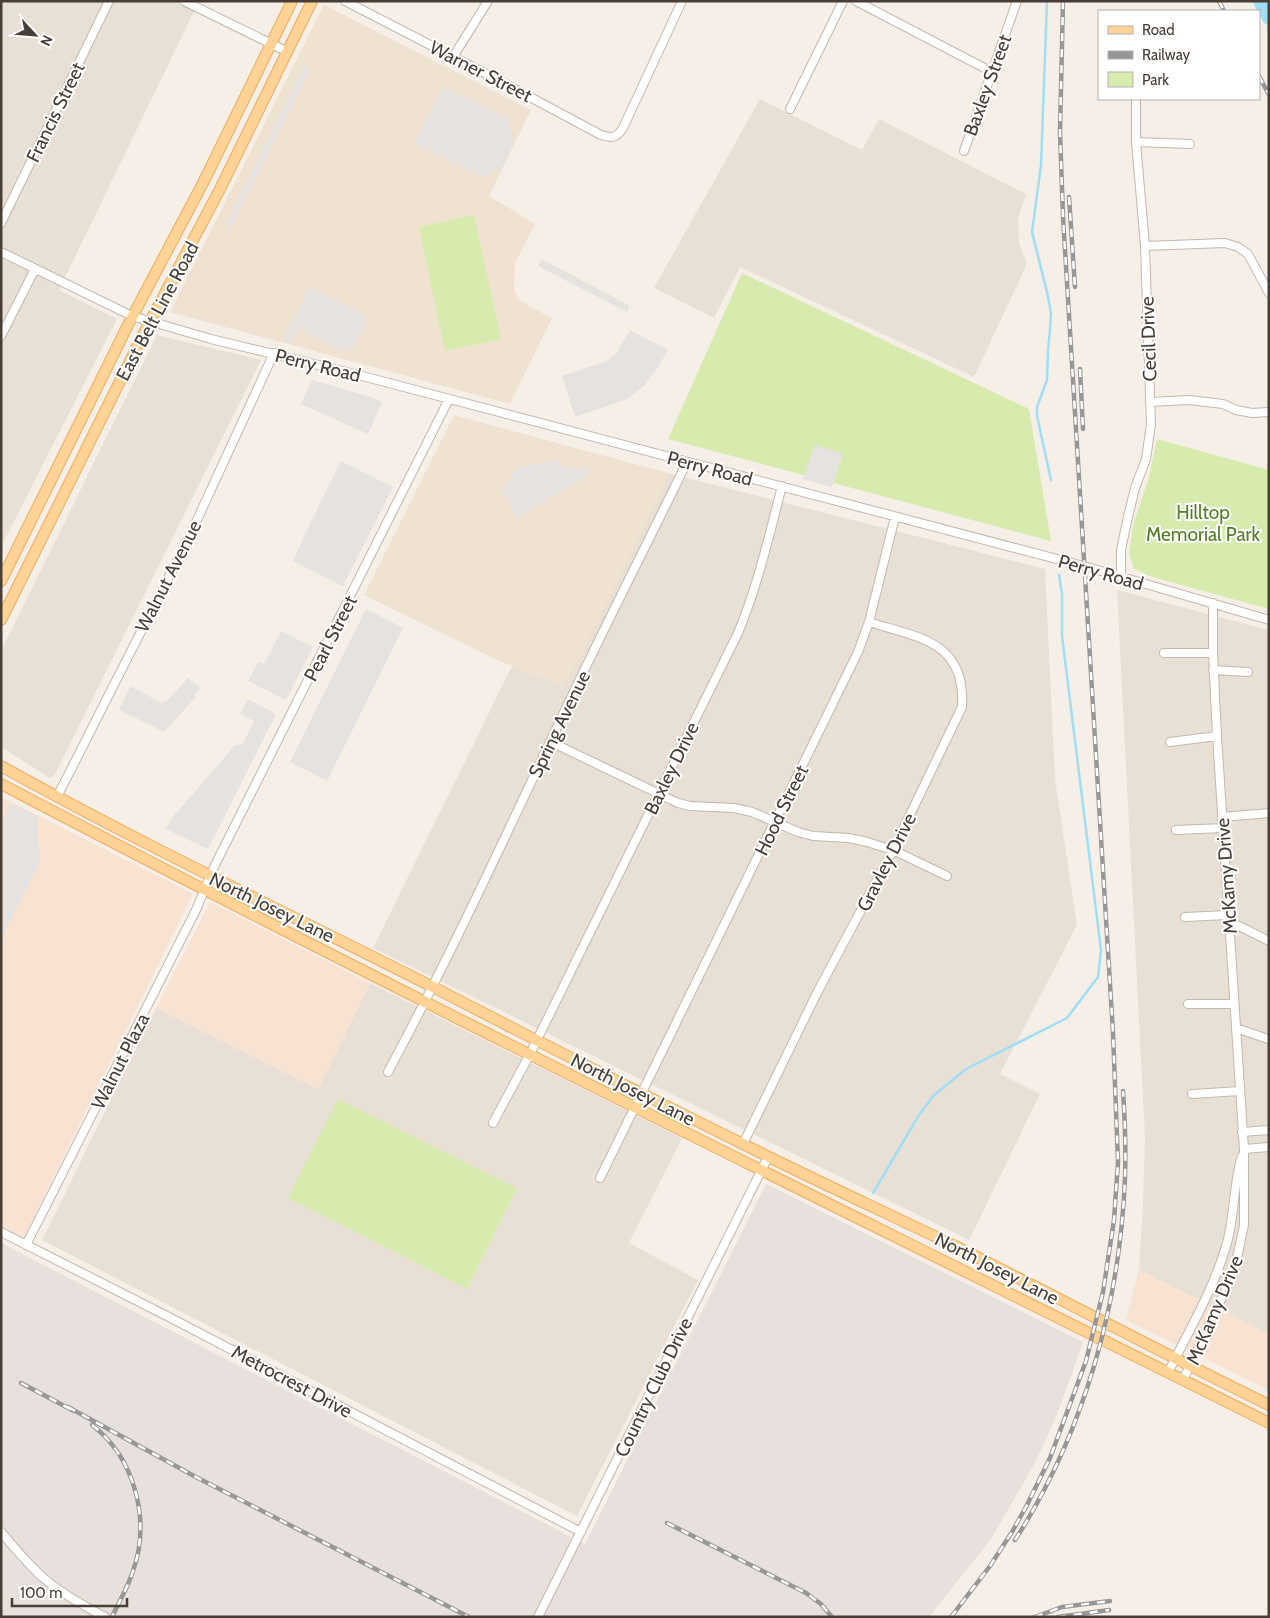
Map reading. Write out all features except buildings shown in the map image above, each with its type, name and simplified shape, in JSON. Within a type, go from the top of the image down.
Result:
[{"type":"main road","name":"East Belt Line Road","points":[[1,581],[132,316],[204,181],[292,1]]},
{"type":"main road","name":"East Belt Line Road","points":[[1,620],[150,322],[204,220],[312,1]]},
{"type":"main road","name":"North Josey Lane","points":[[1,766],[211,876],[641,1094],[957,1248],[1190,1367],[1269,1405]]},
{"type":"main road","name":"North Josey Lane","points":[[1,784],[634,1108],[1269,1423]]},
{"type":"street","name":"Francis Street","points":[[1,223],[110,1]]},
{"type":"street","points":[[184,1],[288,52]]},
{"type":"street","name":"Warner Street","points":[[345,1],[610,138],[618,136],[624,128],[682,1]]},
{"type":"street","points":[[453,57],[488,1]]},
{"type":"street","points":[[790,110],[843,1]]},
{"type":"street","points":[[856,1],[992,72]]},
{"type":"street","name":"Baxley Street","points":[[964,151],[1017,1]]},
{"type":"street","name":"Cecil Drive","points":[[1121,577],[1121,550],[1126,521],[1146,458],[1151,424],[1144,246],[1136,142],[1136,100]]},
{"type":"street","points":[[1136,142],[1190,144]]},
{"type":"street","points":[[1144,246],[1225,243],[1238,247],[1248,254],[1269,293]]},
{"type":"street","name":"Perry Road","points":[[1,252],[132,316],[150,322],[782,486],[1121,577],[1269,620]]},
{"type":"street","points":[[1,336],[35,269]]},
{"type":"street","name":"Walnut Avenue","points":[[57,797],[190,533],[274,353]]},
{"type":"street","name":"Pearl Street","points":[[211,876],[449,399]]},
{"type":"street","points":[[1150,402],[1190,400],[1223,404],[1236,410],[1269,412]]},
{"type":"street","name":"Spring Avenue","points":[[388,1072],[433,988],[461,926],[687,462]]},
{"type":"street","name":"Baxley Drive","points":[[493,1123],[530,1054],[738,633],[749,608],[760,572],[782,486]]},
{"type":"street","name":"Hood Street","points":[[600,1178],[858,652],[868,622],[895,517]]},
{"type":"street","name":"McKamy Drive","points":[[1183,1380],[1234,1272],[1244,1225],[1244,1149],[1213,670],[1212,604]]},
{"type":"street","name":"Gravley Drive","points":[[743,1144],[818,991],[893,850],[962,707],[963,690],[955,665],[947,654],[936,645],[868,622]]},
{"type":"street","points":[[1164,653],[1213,653]]},
{"type":"street","points":[[1213,670],[1248,672]]},
{"type":"street","points":[[1170,742],[1217,736]]},
{"type":"street","points":[[551,742],[678,803],[690,806],[734,808],[752,812],[798,832],[814,836],[848,838],[893,850],[947,876]]},
{"type":"street","points":[[1222,817],[1269,813]]},
{"type":"street","points":[[1176,830],[1223,828]]},
{"type":"street","name":"Walnut Plaza","points":[[26,1245],[144,1014],[211,876]]},
{"type":"street","points":[[1186,917],[1229,918],[1269,942]]},
{"type":"street","points":[[1188,1004],[1234,1004]]},
{"type":"street","points":[[1236,1028],[1268,1039]]},
{"type":"street","points":[[1192,1094],[1240,1091]]},
{"type":"street","points":[[1242,1132],[1269,1130]]},
{"type":"street","points":[[1244,1149],[1269,1147]]},
{"type":"street","name":"McKamy Drive","points":[[1168,1373],[1212,1286],[1221,1263],[1228,1241],[1237,1173],[1244,1149]]},
{"type":"street","name":"Country Club Drive","points":[[538,1617],[768,1157]]},
{"type":"street","name":"Metrocrest Drive","points":[[1,1232],[175,1320],[581,1532]]},
{"type":"street","points":[[1,1532],[45,1579],[72,1599],[105,1617]]},
{"type":"shaded area","points":[[1,1],[199,1],[59,290],[117,319],[1,547]]},
{"type":"shaded area","points":[[324,5],[531,110],[489,196],[535,224],[515,263],[514,288],[517,298],[552,318],[510,404],[170,312]]},
{"type":"shaded area","points":[[304,65],[311,68],[231,228],[225,225]]},
{"type":"shaded area","points":[[443,87],[509,119],[513,144],[502,167],[482,177],[414,144]]},
{"type":"shaded area","points":[[760,99],[862,150],[879,119],[1026,194],[1018,219],[1019,243],[1027,264],[974,377],[740,267],[714,318],[654,288]]},
{"type":"shaded area","points":[[542,259],[630,306],[627,312],[538,266]]},
{"type":"shaded area","points":[[310,287],[363,314],[366,322],[352,349],[342,351],[298,328],[290,343],[283,339]]},
{"type":"shaded area","points":[[630,330],[668,350],[659,366],[644,386],[625,400],[575,417],[562,376],[607,361],[617,352]]},
{"type":"shaded area","points":[[157,335],[261,360],[55,774],[50,778],[1,747],[1,651]]},
{"type":"shaded area","points":[[312,380],[382,402],[368,434],[301,404]]},
{"type":"shaded area","points":[[454,415],[668,473],[663,488],[577,664],[562,686],[493,658],[364,595]]},
{"type":"shaded area","points":[[815,445],[843,454],[832,487],[803,479]]},
{"type":"shaded area","points":[[557,460],[563,467],[586,469],[589,475],[515,519],[508,499],[501,493],[516,468]]},
{"type":"shaded area","points":[[341,461],[393,487],[343,586],[293,561]]},
{"type":"shaded area","points":[[668,473],[1045,569],[1055,779],[1077,925],[1000,1074],[1040,1094],[969,1240],[373,948],[512,666],[562,686],[663,488]]},
{"type":"shaded area","points":[[1117,590],[1269,630],[1269,1334],[1139,1270],[1145,1138]]},
{"type":"shaded area","points":[[366,609],[403,628],[327,781],[290,762]]},
{"type":"shaded area","points":[[281,631],[313,647],[286,700],[248,681],[258,662],[264,664]]},
{"type":"shaded area","points":[[188,678],[201,688],[194,695],[196,697],[164,732],[119,710],[130,686],[162,703],[167,701]]},
{"type":"shaded area","points":[[248,699],[276,714],[208,849],[166,829],[172,818],[235,745],[242,745],[254,721],[240,714]]},
{"type":"shaded area","points":[[1,797],[193,894],[24,1237],[1,1226]]},
{"type":"shaded area","points":[[11,804],[37,816],[40,862],[1,940],[1,823]]},
{"type":"shaded area","points":[[210,902],[370,983],[318,1089],[156,1008]]},
{"type":"shaded area","points":[[370,983],[682,1138],[629,1243],[698,1280],[577,1516],[42,1240],[156,1008],[318,1089]]},
{"type":"shaded area","points":[[766,1184],[1083,1342],[1058,1412],[1036,1461],[991,1539],[929,1617],[1,1617],[1,1243],[585,1544]]},
{"type":"shaded area","points":[[1139,1270],[1269,1334],[1269,1390],[1126,1320]]},
{"type":"green space","points":[[474,215],[501,339],[445,351],[419,227]]},
{"type":"green space","points":[[742,273],[1029,409],[1051,541],[668,439]]},
{"type":"green space","name":"Hilltop Memorial Park","points":[[1157,439],[1269,470],[1269,609],[1152,577],[1134,569],[1129,554],[1133,525],[1148,480]]},
{"type":"green space","points":[[338,1099],[517,1188],[467,1289],[288,1198]]},
{"type":"waterway","points":[[1047,1],[1041,165],[1032,232],[1051,313],[1047,380],[1037,407],[1037,416],[1051,480]]},
{"type":"waterway","points":[[1260,1],[1269,18]]},
{"type":"waterway","points":[[873,1193],[919,1115],[934,1095],[966,1069],[1067,1018],[1098,977],[1101,950],[1062,636],[1062,594],[1059,575]]},
{"type":"railway","points":[[951,1617],[990,1566],[1012,1532],[1050,1458],[1086,1361],[1103,1292],[1114,1220],[1118,1162],[1113,1033],[1063,217],[1060,132],[1063,1]]},
{"type":"railway","points":[[1219,1],[1224,10]]},
{"type":"railway","points":[[1260,78],[1269,95]]},
{"type":"railway","points":[[1069,197],[1075,287]]},
{"type":"railway","points":[[1080,369],[1083,429]]},
{"type":"railway","points":[[1015,1540],[1061,1456],[1079,1412],[1106,1320],[1122,1225],[1125,1178],[1123,1091]]},
{"type":"railway","points":[[21,1383],[74,1411]]},
{"type":"railway","points":[[68,1407],[194,1476],[469,1617]]},
{"type":"railway","points":[[92,1425],[107,1439],[129,1472],[139,1511],[138,1551],[131,1577],[112,1617]]},
{"type":"railway","points":[[667,1523],[806,1593],[821,1604],[832,1617]]},
{"type":"railway","points":[[1035,1617],[1062,1607],[1110,1601]]},
{"type":"railway","points":[[1058,1617],[1109,1610]]}]
